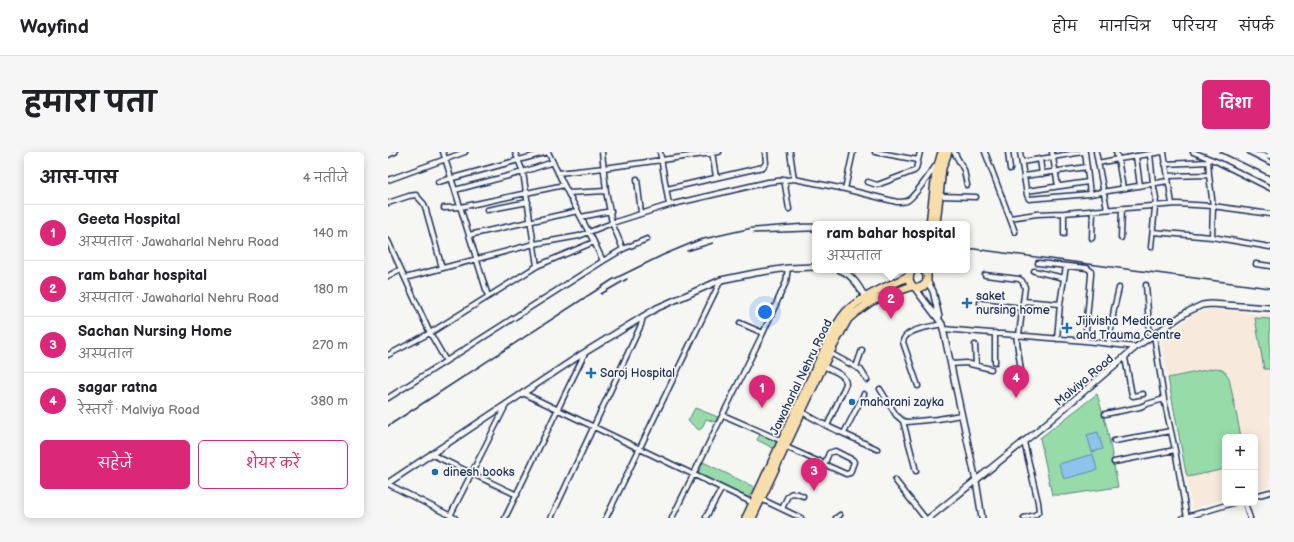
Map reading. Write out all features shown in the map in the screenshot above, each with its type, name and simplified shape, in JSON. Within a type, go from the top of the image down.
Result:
[{"type":"highway","points":[[930,221],[936,173],[942,152]]},
{"type":"highway","points":[[936,221],[942,168],[948,152]]},
{"type":"highway","name":"Jawaharlal Nehru Road","points":[[746,518],[802,412],[823,366],[848,319],[867,300],[911,273]]},
{"type":"highway","name":"Jawaharlal Nehru Road","points":[[911,273],[909,280],[913,287]]},
{"type":"highway","name":"Jawaharlal Nehru Road","points":[[752,518],[834,329],[846,311],[855,304],[867,300],[913,287],[919,288],[923,286],[928,276]]},
{"type":"street","points":[[388,155],[395,152]]},
{"type":"street","points":[[443,152],[488,296]]},
{"type":"street","points":[[388,180],[465,152]]},
{"type":"street","points":[[515,152],[523,172],[537,266]]},
{"type":"street","points":[[438,182],[548,152],[603,261]]},
{"type":"street","points":[[602,152],[606,191],[612,223],[623,249]]},
{"type":"street","points":[[660,152],[669,205]]},
{"type":"street","points":[[558,173],[662,161],[719,152]]},
{"type":"street","points":[[667,189],[763,167],[766,163],[765,152]]},
{"type":"street","points":[[790,152],[794,178]]},
{"type":"street","points":[[845,189],[853,152]]},
{"type":"street","points":[[875,152],[918,160]]},
{"type":"street","points":[[868,182],[877,185],[911,173],[916,169],[920,152]]},
{"type":"street","points":[[954,152],[964,170],[967,185]]},
{"type":"street","points":[[984,152],[1015,232]]},
{"type":"street","points":[[1008,152],[1010,169]]},
{"type":"street","points":[[1020,152],[1026,191],[1029,199],[1090,194],[1140,186],[1168,179],[1209,175]]},
{"type":"street","points":[[1022,162],[1040,159],[1052,154],[1084,152],[1090,194]]},
{"type":"street","points":[[1096,152],[1107,209]]},
{"type":"street","points":[[1116,152],[1123,188]]},
{"type":"street","points":[[1098,163],[1163,152],[1172,204]]},
{"type":"street","points":[[1193,152],[1270,188]]},
{"type":"street","points":[[1250,152],[1270,162]]},
{"type":"street","points":[[712,153],[716,177]]},
{"type":"street","points":[[1052,154],[1056,172],[1057,196]]},
{"type":"street","points":[[1150,154],[1156,198],[1154,205],[1151,247]]},
{"type":"street","points":[[1136,156],[1140,186]]},
{"type":"street","points":[[1258,156],[1270,156]]},
{"type":"street","points":[[1040,159],[1042,174]]},
{"type":"street","points":[[405,278],[534,244],[579,236],[641,213],[669,205],[784,179],[794,178],[898,202],[906,201],[913,196],[939,160]]},
{"type":"street","points":[[1165,164],[1208,160]]},
{"type":"street","points":[[1208,160],[1213,206],[1212,237]]},
{"type":"street","points":[[455,190],[523,172],[553,162]]},
{"type":"street","points":[[1024,176],[1087,168]]},
{"type":"street","points":[[637,179],[641,213]]},
{"type":"street","points":[[784,179],[789,209]]},
{"type":"street","points":[[1026,191],[1088,182]]},
{"type":"street","points":[[444,208],[460,207],[564,184]]},
{"type":"street","points":[[568,193],[606,191]]},
{"type":"street","points":[[388,203],[416,195],[421,200],[426,210],[442,268]]},
{"type":"street","points":[[939,196],[976,197]]},
{"type":"street","points":[[487,210],[528,202]]},
{"type":"street","points":[[1010,218],[1037,214],[1172,204],[1213,206],[1270,214]]},
{"type":"street","points":[[1121,238],[1122,208]]},
{"type":"street","points":[[1092,210],[1092,238]]},
{"type":"street","points":[[469,235],[578,211]]},
{"type":"street","points":[[581,217],[611,212]]},
{"type":"street","points":[[1064,213],[1064,234]]},
{"type":"street","points":[[1153,232],[1212,237],[1270,247]]},
{"type":"street","points":[[388,398],[603,261],[623,249],[647,239]]},
{"type":"street","points":[[388,242],[430,333],[446,361]]},
{"type":"street","points":[[388,355],[430,333],[537,266],[594,242]]},
{"type":"street","points":[[1038,263],[1087,268],[1091,271],[1092,275],[1085,341]]},
{"type":"street","points":[[1256,264],[1270,266]]},
{"type":"street","points":[[1057,339],[1060,304],[1066,266]]},
{"type":"street","points":[[506,404],[472,473],[453,517],[388,484],[506,404],[657,308],[721,280],[788,268],[812,267]]},
{"type":"street","points":[[672,518],[763,333],[786,282],[788,268]]},
{"type":"street","points":[[388,276],[401,269]]},
{"type":"street","points":[[1034,271],[1064,278]]},
{"type":"street","points":[[846,273],[861,288],[867,300]]},
{"type":"street","points":[[985,275],[1019,280],[1022,281],[1025,286],[1017,335],[1021,371]]},
{"type":"street","points":[[928,276],[951,364],[976,481],[982,518]]},
{"type":"street","points":[[606,518],[721,280]]},
{"type":"street","points":[[1146,285],[1152,337],[1175,450],[1186,518],[1224,506]]},
{"type":"street","points":[[913,287],[941,324]]},
{"type":"street","points":[[1109,343],[1114,309],[1120,288]]},
{"type":"street","points":[[1023,301],[1060,304]]},
{"type":"street","points":[[980,303],[1022,308]]},
{"type":"street","name":"Malviya Road","points":[[930,517],[1024,442],[1125,358],[1136,347],[1187,312],[1202,305],[1211,304],[1270,308]]},
{"type":"street","points":[[551,518],[641,325],[643,316]]},
{"type":"street","points":[[740,323],[763,333]]},
{"type":"street","points":[[918,386],[903,338],[910,332],[941,324],[995,333],[1109,343],[1136,347]]},
{"type":"street","points":[[995,333],[995,362]]},
{"type":"street","points":[[975,345],[976,365]]},
{"type":"street","points":[[856,367],[862,350]]},
{"type":"street","points":[[505,518],[585,353]]},
{"type":"street","points":[[830,353],[861,370],[867,380]]},
{"type":"street","points":[[1125,358],[1133,396],[1143,394]]},
{"type":"street","points":[[951,364],[966,363],[991,369]]},
{"type":"street","points":[[823,366],[842,376],[846,381],[827,426]]},
{"type":"street","points":[[880,390],[898,418],[903,421],[907,422],[938,419],[962,415]]},
{"type":"street","points":[[523,393],[753,503]]},
{"type":"street","points":[[844,434],[864,394]]},
{"type":"street","points":[[1105,414],[1140,407],[1164,399]]},
{"type":"street","points":[[802,412],[827,426],[877,449]]},
{"type":"street","points":[[723,415],[846,474],[852,471],[854,462],[853,460],[835,451],[829,453],[825,463]]},
{"type":"street","points":[[903,421],[916,471]]},
{"type":"street","points":[[1114,442],[1171,431]]},
{"type":"street","points":[[1024,442],[1039,510],[1036,515],[1024,518]]},
{"type":"street","points":[[1114,462],[1175,450]]},
{"type":"street","points":[[431,454],[516,495]]},
{"type":"street","points":[[813,477],[820,461]]},
{"type":"street","points":[[895,480],[925,518]]},
{"type":"street","points":[[706,517],[722,488]]},
{"type":"street","points":[[782,509],[791,493],[794,492],[803,496]]},
{"type":"street","points":[[1258,495],[1270,492]]},
{"type":"street","points":[[761,499],[802,518]]},
{"type":"street","points":[[1247,506],[1250,518]]},
{"type":"shaded area","points":[[1209,310],[1227,310],[1270,316],[1270,486],[1258,489],[1258,434],[1222,434],[1222,500],[1192,509],[1161,339],[1196,313]]},
{"type":"green space","points":[[1255,318],[1270,319],[1270,369],[1264,369]]},
{"type":"green space","points":[[1215,368],[1224,371],[1229,378],[1240,434],[1222,434],[1222,470],[1188,477],[1168,378]]},
{"type":"green space","points":[[1097,394],[1107,428],[1118,487],[1065,495],[1052,495],[1040,438]]},
{"type":"green space","points":[[695,408],[718,417],[715,422],[706,419],[702,428],[699,430],[688,421]]},
{"type":"green space","points":[[761,432],[779,441],[775,449],[757,440]]},
{"type":"green space","points":[[703,462],[754,487],[747,500],[696,475]]},
{"type":"water","points":[[1098,432],[1103,449],[1092,452],[1087,435]]},
{"type":"water","points":[[1093,454],[1097,470],[1064,479],[1059,464]]},
{"type":"railway","points":[[1220,152],[1270,176]]},
{"type":"railway","points":[[388,426],[612,280],[663,255],[699,240],[752,228],[812,224]]},
{"type":"railway","points":[[754,233],[812,231]]},
{"type":"railway","points":[[687,251],[713,243]]},
{"type":"railway","points":[[970,248],[1270,288]]},
{"type":"railway","points":[[601,294],[627,279]]},
{"type":"place","name":"saket nursing home","points":[[967,303]]},
{"type":"place","name":"ram bahar hospital","points":[[891,319]]},
{"type":"place","name":"Jijivisha Medicare and Trauma Centre","points":[[1067,328]]},
{"type":"place","name":"Saroj Hospital","points":[[591,373]]},
{"type":"place","name":"sagar ratna","points":[[1016,398]]},
{"type":"place","name":"maharani zayka","points":[[852,402]]},
{"type":"place","name":"Geeta Hospital","points":[[762,408]]},
{"type":"place","name":"dinesh books","points":[[435,472]]},
{"type":"place","name":"Sachan Nursing Home","points":[[814,491]]}]
